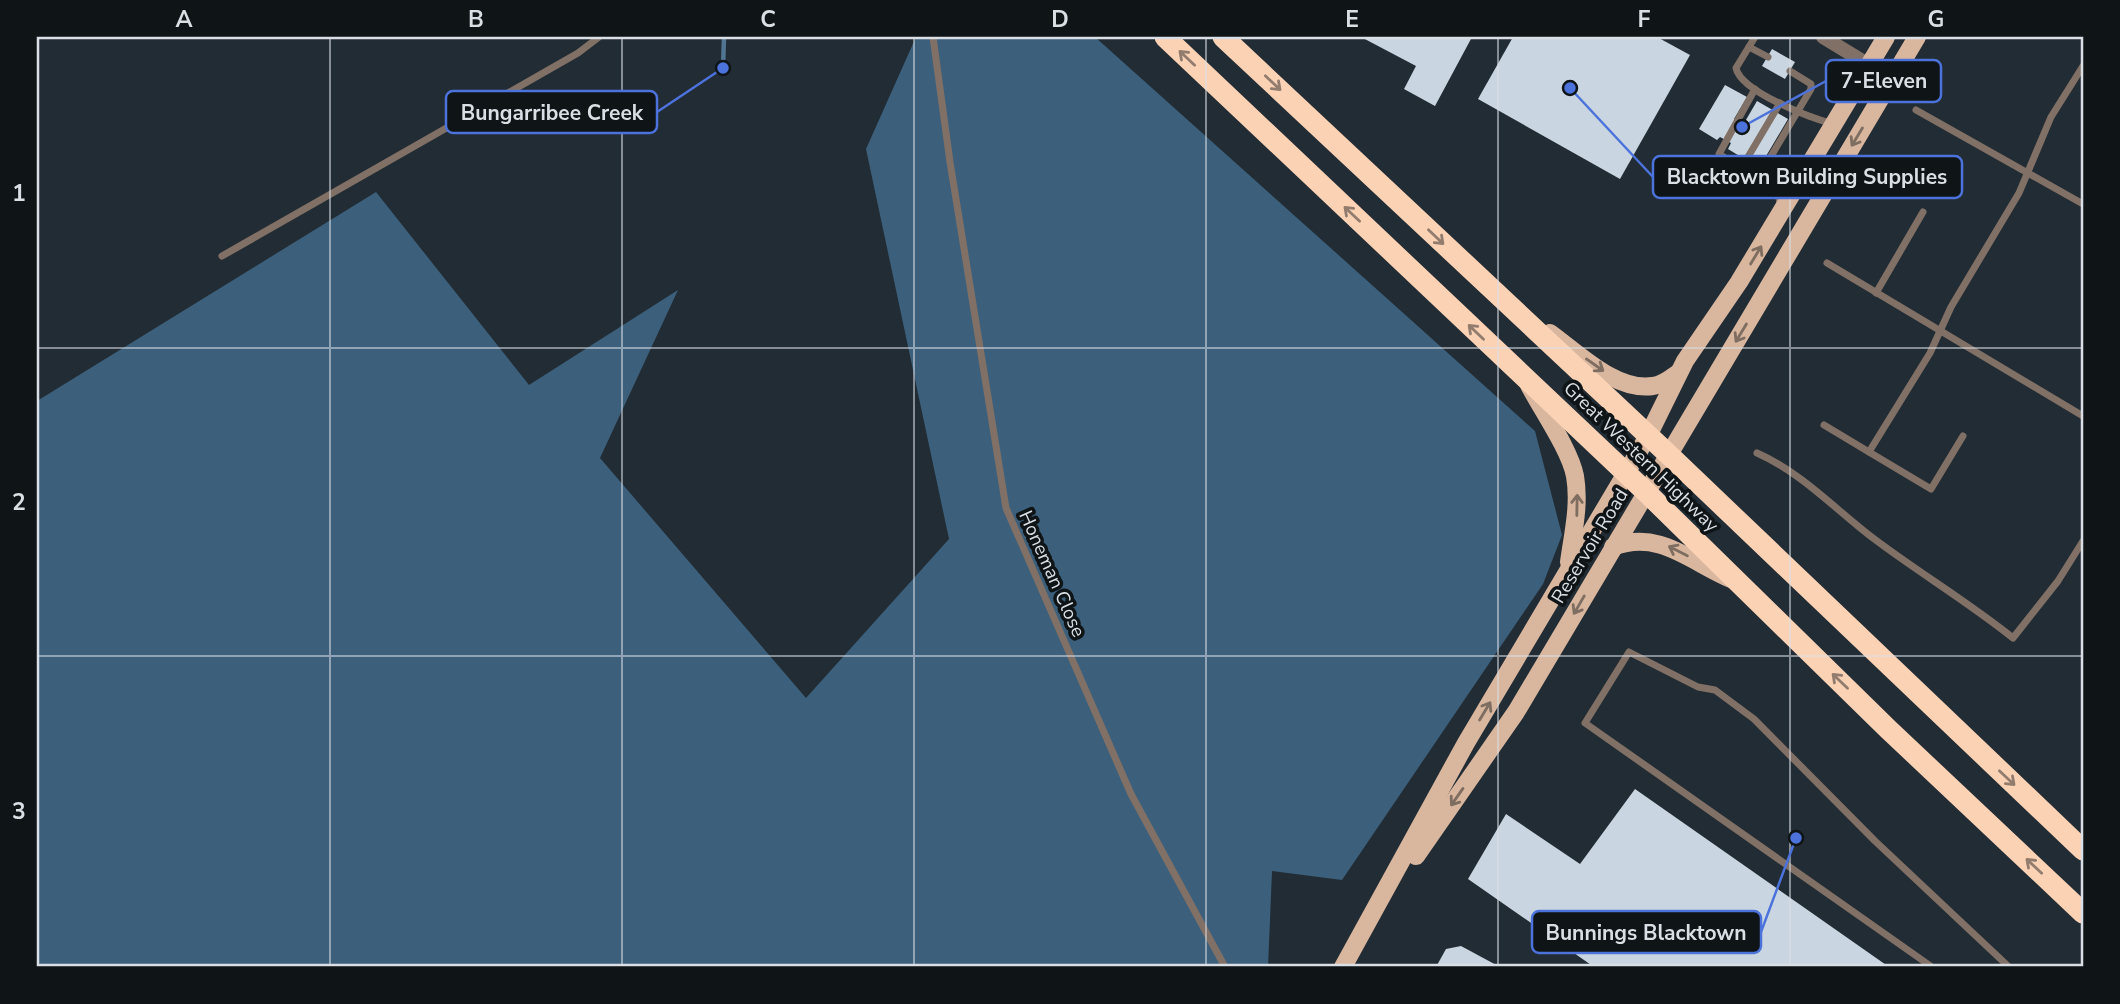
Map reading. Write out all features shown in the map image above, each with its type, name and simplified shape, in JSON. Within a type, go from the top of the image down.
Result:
[{"type":"highway","name":"Great Western Highway","points":[[1165,37],[1646,492],[2083,913]]},
{"type":"highway","name":"Great Western Highway","points":[[1223,37],[1668,454],[2083,850]]},
{"type":"main road","name":"Reservoir Road","points":[[1343,967],[1466,743],[1648,436],[1678,373],[1782,212],[1886,37]]},
{"type":"main road","name":"Reservoir Road","points":[[1370,922],[1516,712],[1917,37]]},
{"type":"main road","points":[[1499,297],[1602,370],[1627,383],[1655,386],[1678,373]]},
{"type":"main road","points":[[1525,379],[1567,453],[1575,474],[1577,518],[1568,572]]},
{"type":"main road","points":[[1613,547],[1637,540],[1663,544],[1738,582]]},
{"type":"street","points":[[1823,37],[1892,79]]},
{"type":"lane","points":[[222,256],[578,53],[600,37]]},
{"type":"lane","name":"Honeman Close","points":[[933,37],[950,162],[1006,508],[1131,794],[1225,967]]},
{"type":"lane","points":[[1755,37],[1736,72],[1742,80],[1798,112],[1833,124]]},
{"type":"lane","points":[[1749,47],[1768,57]]},
{"type":"lane","points":[[1869,452],[2019,193],[2051,117],[2083,66]]},
{"type":"lane","points":[[1758,178],[1798,112],[1811,84],[1790,71]]},
{"type":"lane","points":[[1755,89],[1719,154],[1742,167],[1778,194],[1782,212]]},
{"type":"lane","points":[[1742,167],[1780,103]]},
{"type":"lane","points":[[1916,110],[2028,170],[2083,204]]},
{"type":"lane","points":[[1876,293],[1923,212]]},
{"type":"lane","points":[[1827,263],[2083,416]]},
{"type":"lane","points":[[1824,425],[1931,489],[1963,436]]},
{"type":"lane","points":[[1757,453],[1784,465],[1871,536],[1970,604],[2013,638],[2058,581],[2083,541]]},
{"type":"lane","points":[[1932,967],[1585,723],[1629,652],[1698,687],[1715,690],[1755,719],[1875,841],[2009,967]]},
{"type":"shaded area","points":[[916,37],[1095,37],[1535,431],[1562,535],[1543,584],[1342,880],[1272,871],[1268,967],[46,967],[37,962],[37,401],[376,192],[529,385],[678,290],[600,458],[806,698],[949,539],[866,149]]},
{"type":"building","points":[[1361,37],[1472,37],[1435,106],[1404,89],[1416,66]]},
{"type":"building","points":[[1513,37],[1657,37],[1690,55],[1620,179],[1478,99]]},
{"type":"building","points":[[1772,49],[1795,62],[1785,79],[1762,66]]},
{"type":"building","points":[[1725,85],[1747,97],[1734,119],[1743,125],[1757,101],[1788,119],[1759,168],[1728,149],[1731,143],[1720,137],[1717,140],[1699,129]]},
{"type":"building","points":[[1635,789],[1889,967],[1594,967],[1468,879],[1506,814],[1580,864]]},
{"type":"building","points":[[1461,946],[1500,967],[1436,967],[1446,949]]},
{"type":"waterway","points":[[723,68],[724,37]]},
{"type":"place","name":"Bungarribee Creek","points":[[723,68]]},
{"type":"place","name":"Blacktown Building Supplies","points":[[1570,88]]},
{"type":"place","name":"7-Eleven","points":[[1742,127]]},
{"type":"place","name":"Bunnings Blacktown","points":[[1796,838]]}]
